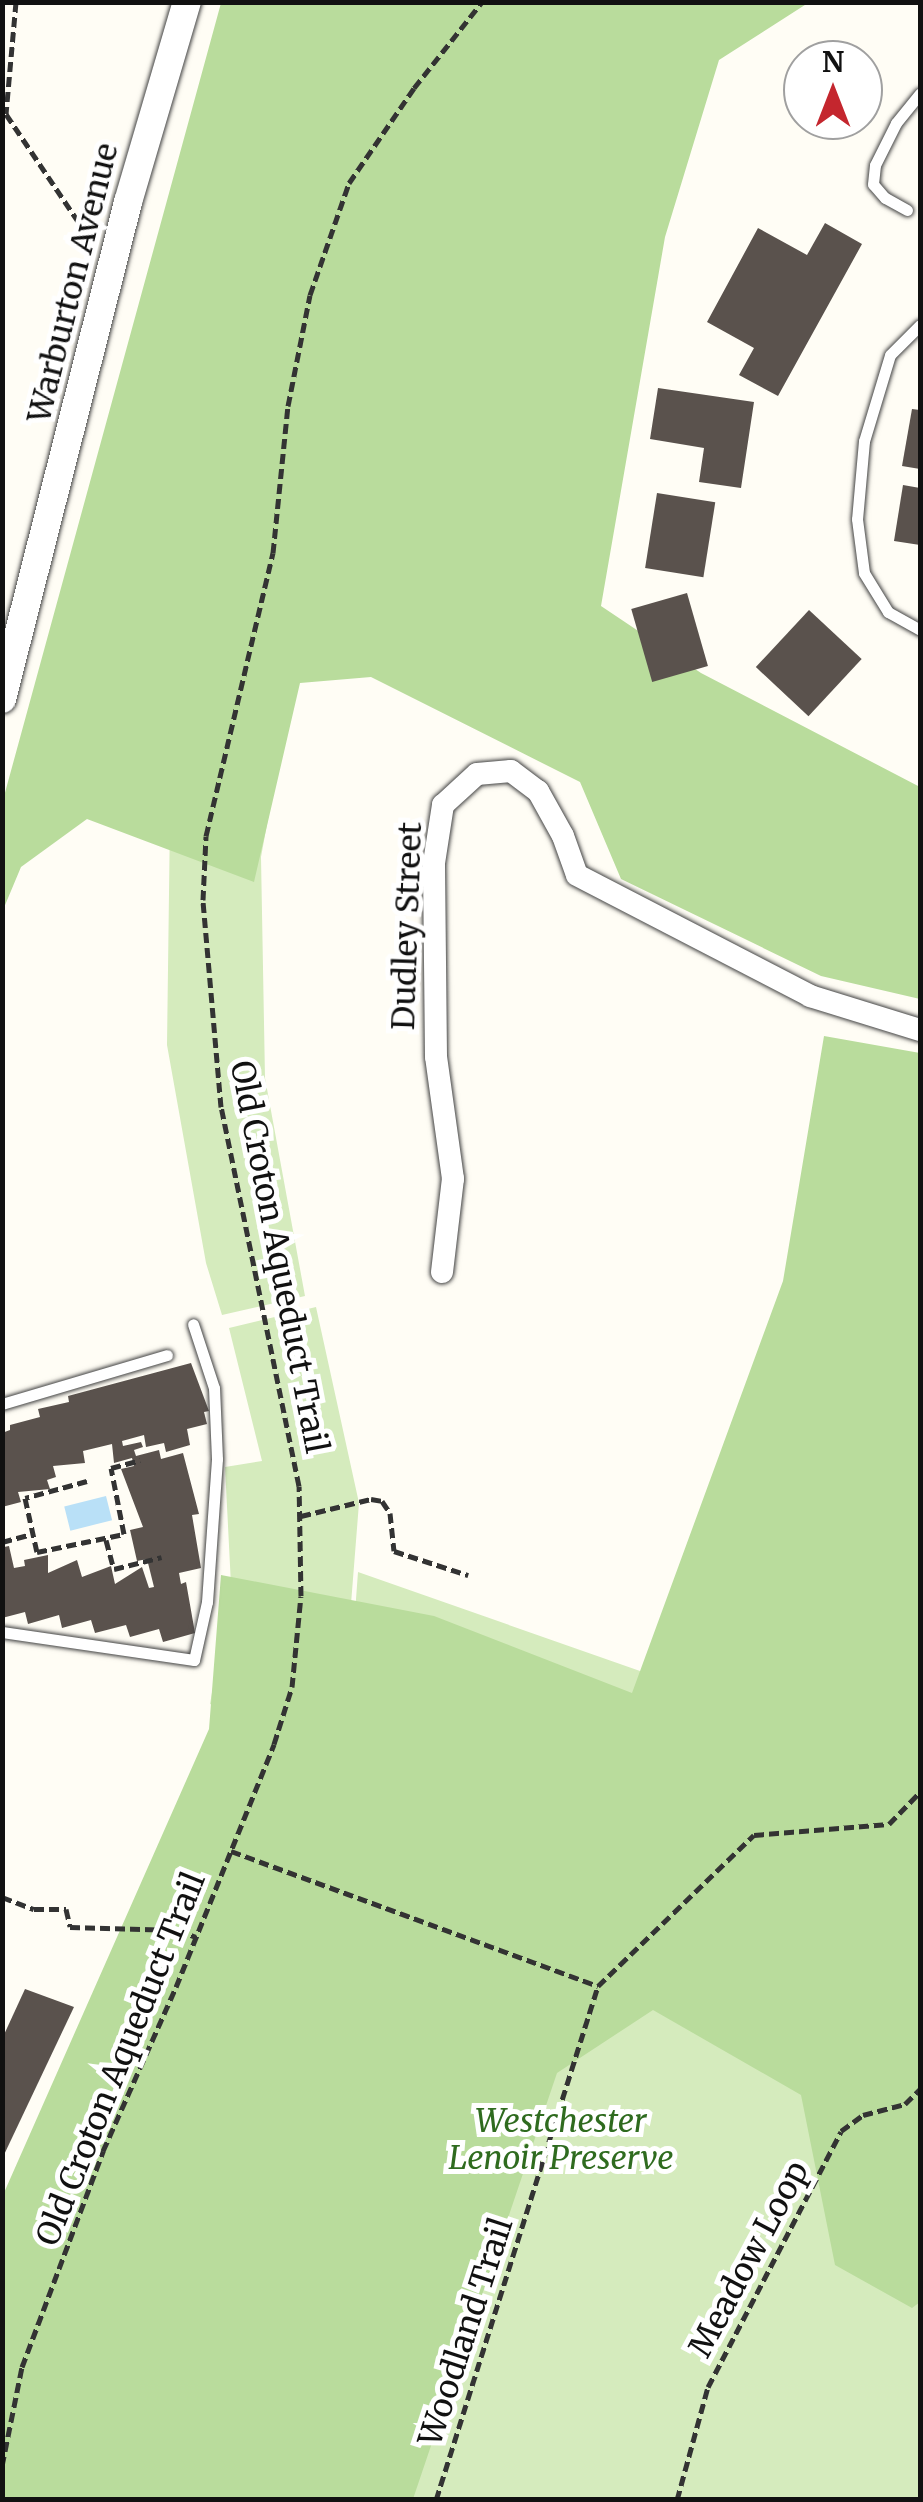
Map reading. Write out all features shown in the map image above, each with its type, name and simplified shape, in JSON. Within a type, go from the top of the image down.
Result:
[{"type":"street","name":"Warburton Avenue","points":[[2,699],[112,268],[187,2]]},
{"type":"street","name":"Dudley Street","points":[[442,1272],[454,1179],[436,1057],[434,864],[443,805],[476,774],[511,771],[538,791],[577,875],[810,996],[920,1030]]},
{"type":"lane","points":[[906,210],[885,198],[873,184],[874,165],[896,123],[920,93]]},
{"type":"lane","points":[[920,326],[890,355],[864,440],[857,520],[864,573],[888,612],[920,630]]},
{"type":"lane","points":[[2,1632],[194,1660],[207,1602],[217,1459],[214,1388],[193,1324]]},
{"type":"lane","points":[[2,1404],[167,1354]]},
{"type":"path","points":[[16,2],[6,114],[112,268]]},
{"type":"path","name":"Old Croton Aqueduct Trail","points":[[2,2466],[29,2349],[103,2151],[231,1852],[292,1687],[301,1596],[300,1516],[292,1435],[221,1106],[203,900],[206,836],[273,553],[288,406],[310,295],[350,183],[414,88],[482,2]]},
{"type":"path","points":[[87,1480],[24,1498],[37,1552],[124,1534],[111,1468],[140,1460]]},
{"type":"path","points":[[300,1516],[370,1500],[382,1501],[390,1513],[394,1551],[468,1575]]},
{"type":"path","points":[[2,1542],[32,1534]]},
{"type":"path","points":[[106,1540],[114,1569],[162,1557]]},
{"type":"path","name":"Woodland Trail","points":[[436,2500],[598,1986],[754,1835],[889,1824],[920,1792]]},
{"type":"path","points":[[231,1852],[598,1986]]},
{"type":"path","points":[[2,1897],[34,1909],[66,1909],[70,1927],[178,1930],[196,1937]]},
{"type":"path","name":"Meadow Loop","points":[[678,2500],[708,2386],[841,2131],[863,2115],[905,2104],[920,2089]]},
{"type":"green space","points":[[221,3],[808,3],[719,60],[665,237],[601,606],[701,673],[920,787],[920,999],[821,976],[621,879],[580,782],[371,677],[300,683],[254,882],[87,819],[21,867],[3,910],[3,800]]},
{"type":"green space","points":[[366,288],[261,857],[265,1078],[305,1296],[222,1315],[206,1263],[167,1045],[170,817]]},
{"type":"green space","name":"Westchester Lenoir Preserve","points":[[824,1036],[920,1053],[920,2302],[912,2308],[835,2265],[801,2095],[653,2010],[557,2073],[413,2499],[3,2499],[3,2195],[209,1729],[221,1575],[434,1616],[632,1693],[783,1281]]},
{"type":"green space","points":[[316,1307],[359,1503],[343,1705],[3,2500],[248,1715],[210,1704],[231,1585],[225,1467],[262,1461],[229,1328]]},
{"type":"green space","name":"Westchester Lenoir Preserve","points":[[920,1424],[920,2499],[65,2500],[348,1707],[358,1572],[660,1678]]},
{"type":"water","points":[[106,1496],[112,1520],[70,1531],[64,1506]]},
{"type":"building","points":[[825,223],[862,244],[778,396],[739,375],[754,348],[707,322],[758,228],[807,255]]},
{"type":"building","points":[[658,388],[754,402],[741,488],[699,482],[704,448],[650,439]]},
{"type":"building","points":[[912,409],[920,410],[920,469],[902,466]]},
{"type":"building","points":[[903,485],[920,488],[920,545],[894,541]]},
{"type":"building","points":[[657,493],[715,502],[703,577],[645,568]]},
{"type":"building","points":[[687,593],[708,666],[652,682],[631,609]]},
{"type":"building","points":[[809,610],[862,659],[808,716],[756,667]]},
{"type":"building","points":[[191,1363],[209,1411],[204,1412],[207,1424],[187,1429],[190,1445],[166,1452],[164,1443],[146,1447],[144,1435],[122,1441],[123,1446],[141,1442],[143,1447],[134,1450],[136,1456],[159,1450],[161,1459],[183,1453],[199,1514],[192,1515],[201,1568],[179,1573],[181,1584],[186,1582],[195,1633],[163,1642],[159,1629],[130,1637],[126,1625],[95,1633],[91,1620],[62,1628],[59,1615],[28,1624],[25,1612],[2,1618],[4,1547],[9,1546],[14,1568],[25,1566],[24,1560],[48,1555],[48,1573],[77,1560],[82,1577],[111,1566],[115,1584],[142,1567],[149,1588],[154,1587],[147,1559],[137,1561],[130,1530],[143,1527],[121,1469],[134,1466],[132,1458],[114,1463],[112,1444],[83,1451],[85,1463],[53,1466],[56,1477],[47,1480],[50,1489],[18,1492],[21,1502],[2,1507],[2,1433],[10,1430],[10,1425],[40,1417],[38,1409],[69,1402],[68,1396]]},
{"type":"building","points":[[25,1989],[74,2007],[2,2159],[2,2039]]}]
